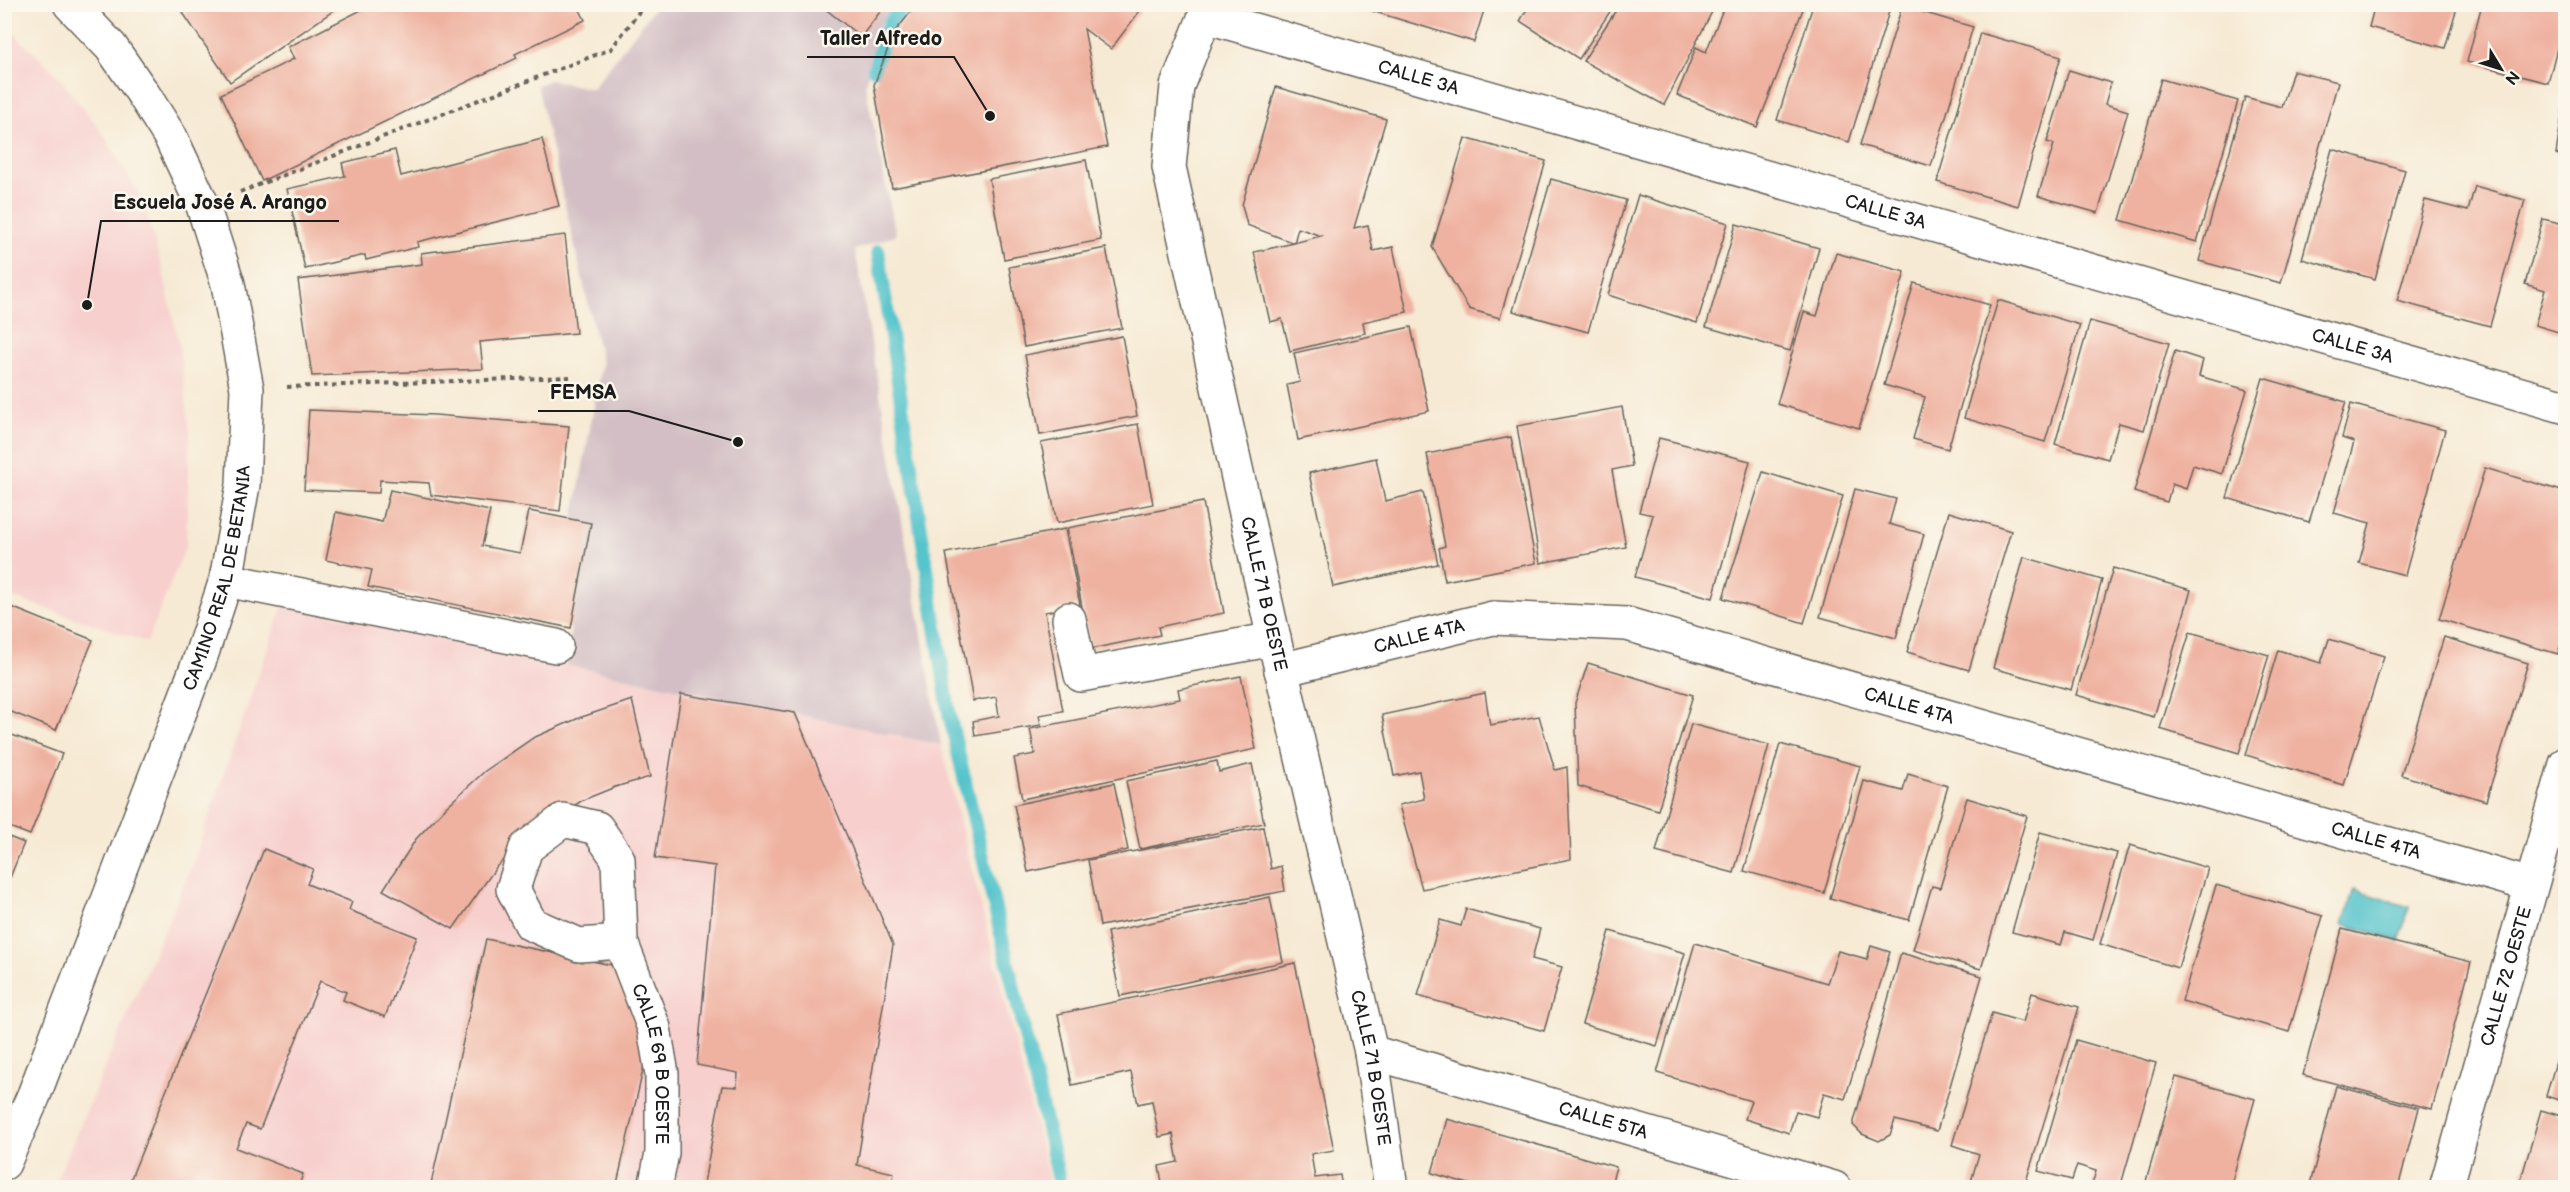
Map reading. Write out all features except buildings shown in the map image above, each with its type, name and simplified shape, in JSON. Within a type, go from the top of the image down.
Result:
[{"type":"street","name":"CAMINO REAL DE BETANIA","points":[[4,1163],[34,1095],[200,659],[226,580],[243,485],[247,389],[228,284],[203,206],[171,138],[142,92],[111,47],[70,4]]},
{"type":"street","name":"CALLE 3A","points":[[1208,10],[2565,407]]},
{"type":"street","name":"CALLE 71 B OESTE","points":[[1208,10],[1177,86],[1169,167],[1281,670],[1371,1052],[1391,1188]]},
{"type":"street","points":[[226,580],[556,646]]},
{"type":"street","name":"CALLE 4TA","points":[[1281,670],[1493,618],[1627,624],[2531,885]]},
{"type":"street","points":[[1069,619],[1081,675],[1274,639]]},
{"type":"street","name":"CALLE 72 OESTE","points":[[2446,1188],[2565,764]]},
{"type":"street","name":"CALLE 69 B OESTE","points":[[621,942],[654,1028],[662,1074],[662,1153],[655,1188]]},
{"type":"street","name":"CALLE 5TA","points":[[1371,1052],[1834,1188]]},
{"type":"path","points":[[203,206],[611,49],[645,4]]},
{"type":"path","points":[[247,389],[570,377]]},
{"type":"shaded area","points":[[657,5],[896,5],[881,23],[865,85],[896,235],[855,250],[941,745],[566,665],[591,524],[573,520],[602,363],[537,85],[551,80],[592,89]]},
{"type":"shaded area","points":[[5,25],[58,76],[105,137],[142,199],[162,267],[179,344],[190,432],[186,546],[147,642],[5,595]]},
{"type":"shaded area","points":[[283,605],[941,745],[1051,1187],[53,1188],[192,865]]},
{"type":"water","points":[[2354,890],[2409,907],[2399,941],[2343,924]]},
{"type":"waterway","points":[[874,69],[889,24],[905,4]]},
{"type":"waterway","points":[[878,251],[950,718],[1061,1188]]},
{"type":"place","name":"Taller Alfredo","points":[[990,116]]},
{"type":"place","name":"Escuela José A. Arango","points":[[87,305]]},
{"type":"place","name":"FEMSA","points":[[738,442]]}]
